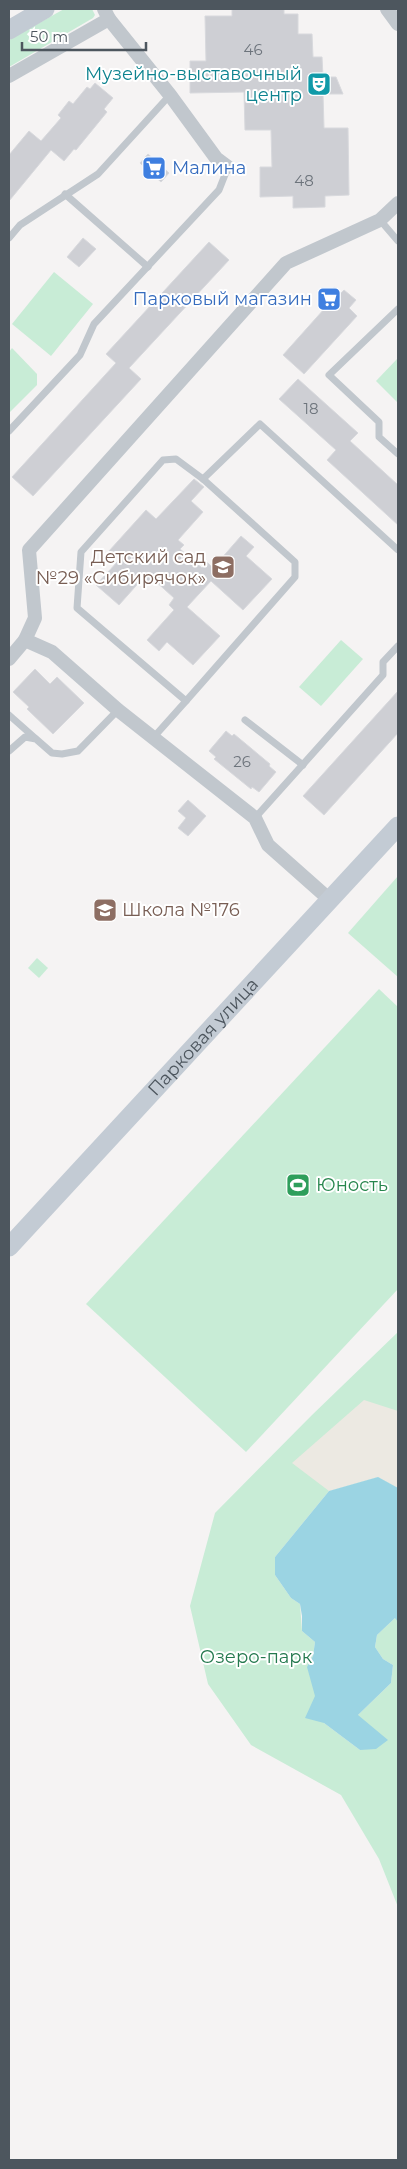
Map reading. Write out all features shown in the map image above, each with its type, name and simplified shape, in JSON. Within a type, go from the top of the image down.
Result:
[{"type":"street","points":[[9,30],[45,9]]},
{"type":"street","points":[[387,9],[398,24]]},
{"type":"street","points":[[9,76],[107,14],[216,158],[228,167]]},
{"type":"street","points":[[9,659],[25,640],[35,618],[29,550],[286,263],[380,220],[398,204]]},
{"type":"street","points":[[25,640],[52,652],[118,710],[255,818],[268,844],[330,900]]},
{"type":"street","name":"Парковая улица","points":[[9,1247],[398,826]]},
{"type":"lane","points":[[9,238],[20,225],[98,174],[170,95]]},
{"type":"lane","points":[[9,431],[80,355],[94,324],[219,190],[228,167]]},
{"type":"lane","points":[[65,194],[148,266]]},
{"type":"lane","points":[[380,220],[398,241]]},
{"type":"lane","points":[[398,309],[329,375],[379,422],[379,437],[398,454]]},
{"type":"lane","points":[[203,479],[260,424],[398,550]]},
{"type":"lane","points":[[153,738],[186,701],[295,577],[295,562],[203,479],[176,459],[163,460],[81,552],[77,608],[186,701]]},
{"type":"lane","points":[[255,818],[383,675],[383,662],[398,646]]},
{"type":"lane","points":[[9,715],[52,753],[62,754],[78,752],[118,710]]},
{"type":"lane","points":[[245,720],[303,765]]},
{"type":"lane","points":[[9,751],[25,737],[36,739]]},
{"type":"green space","points":[[64,9],[92,9],[95,15],[93,18],[9,67],[9,40]]},
{"type":"green space","points":[[54,272],[93,304],[51,356],[12,324]]},
{"type":"green space","points":[[12,348],[37,374],[37,385],[9,413],[9,352]]},
{"type":"green space","points":[[398,358],[398,403],[376,381]]},
{"type":"green space","points":[[341,640],[363,659],[321,706],[299,687]]},
{"type":"green space","points":[[398,876],[398,977],[348,933]]},
{"type":"green space","points":[[37,958],[48,968],[39,978],[28,968]]},
{"type":"green space","name":"Юность","points":[[379,989],[398,1007],[398,1289],[246,1452],[86,1304]]},
{"type":"green space","name":"Озеро-парк","points":[[398,1332],[398,1488],[378,1477],[329,1491],[275,1557],[275,1575],[291,1598],[300,1604],[302,1631],[315,1642],[313,1656],[308,1667],[324,1723],[360,1750],[358,1715],[391,1683],[393,1665],[383,1659],[375,1647],[377,1635],[396,1617],[398,1622],[398,1907],[379,1859],[341,1795],[251,1745],[208,1684],[190,1606],[215,1513]]},
{"type":"sand","points":[[364,1400],[398,1411],[398,1488],[378,1477],[329,1491],[292,1463]]},
{"type":"water","points":[[378,1477],[398,1488],[398,1622],[395,1618],[377,1635],[375,1647],[383,1659],[393,1665],[391,1683],[358,1715],[388,1740],[376,1749],[360,1750],[324,1723],[305,1718],[315,1696],[307,1667],[313,1656],[315,1642],[302,1631],[300,1604],[291,1598],[275,1575],[275,1557],[329,1491]]},
{"type":"building","points":[[232,9],[284,9],[284,14],[298,14],[298,34],[312,34],[313,57],[322,57],[323,77],[336,77],[343,94],[323,94],[324,128],[348,128],[349,195],[325,196],[325,207],[293,208],[293,196],[260,197],[260,167],[272,167],[271,130],[245,130],[244,92],[190,93],[190,61],[206,61],[205,16],[232,16]]},
{"type":"building","points":[[95,83],[113,98],[104,109],[107,112],[76,150],[74,149],[64,161],[51,150],[9,201],[9,155],[29,131],[41,141],[61,118],[58,115],[69,101],[73,104],[87,87],[90,89]]},
{"type":"building","name":"Малина","points":[[148,154],[169,173],[161,182],[140,163]]},
{"type":"building","points":[[83,238],[96,249],[79,267],[67,257]]},
{"type":"building","points":[[209,242],[229,260],[129,368],[141,379],[33,496],[12,477],[116,363],[106,354]]},
{"type":"building","points":[[334,287],[341,293],[344,290],[356,300],[349,308],[357,316],[304,374],[283,355],[325,308],[319,303]]},
{"type":"building","points":[[298,379],[358,433],[350,441],[398,485],[398,525],[327,460],[336,450],[279,399]]},
{"type":"building","points":[[194,479],[204,487],[191,501],[203,512],[178,540],[184,545],[180,549],[202,568],[207,562],[213,568],[241,536],[254,547],[246,556],[272,579],[243,610],[211,581],[187,607],[220,636],[193,665],[167,642],[159,651],[147,640],[174,610],[169,605],[174,598],[153,579],[149,584],[143,578],[119,605],[96,585],[119,560],[109,551],[146,510],[156,519]]},
{"type":"building","points":[[35,669],[50,684],[57,677],[84,703],[53,734],[27,709],[29,707],[13,692]]},
{"type":"building","points":[[398,691],[398,733],[324,815],[303,796]]},
{"type":"building","points":[[226,731],[232,736],[234,734],[270,764],[269,766],[276,772],[259,792],[252,787],[251,789],[214,759],[216,757],[209,751]]},
{"type":"building","points":[[188,800],[206,816],[188,836],[178,828],[186,818],[178,811]]},
{"type":"place","name":"Музейно-выставочный центр","points":[[319,84]]},
{"type":"place","name":"Малина","points":[[154,168]]},
{"type":"place","name":"Парковый магазин","points":[[329,299]]},
{"type":"place","name":"Детский сад №29 «Сибирячок»","points":[[223,567]]},
{"type":"place","name":"Школа №176","points":[[105,910]]},
{"type":"place","name":"Юность","points":[[298,1185]]}]
